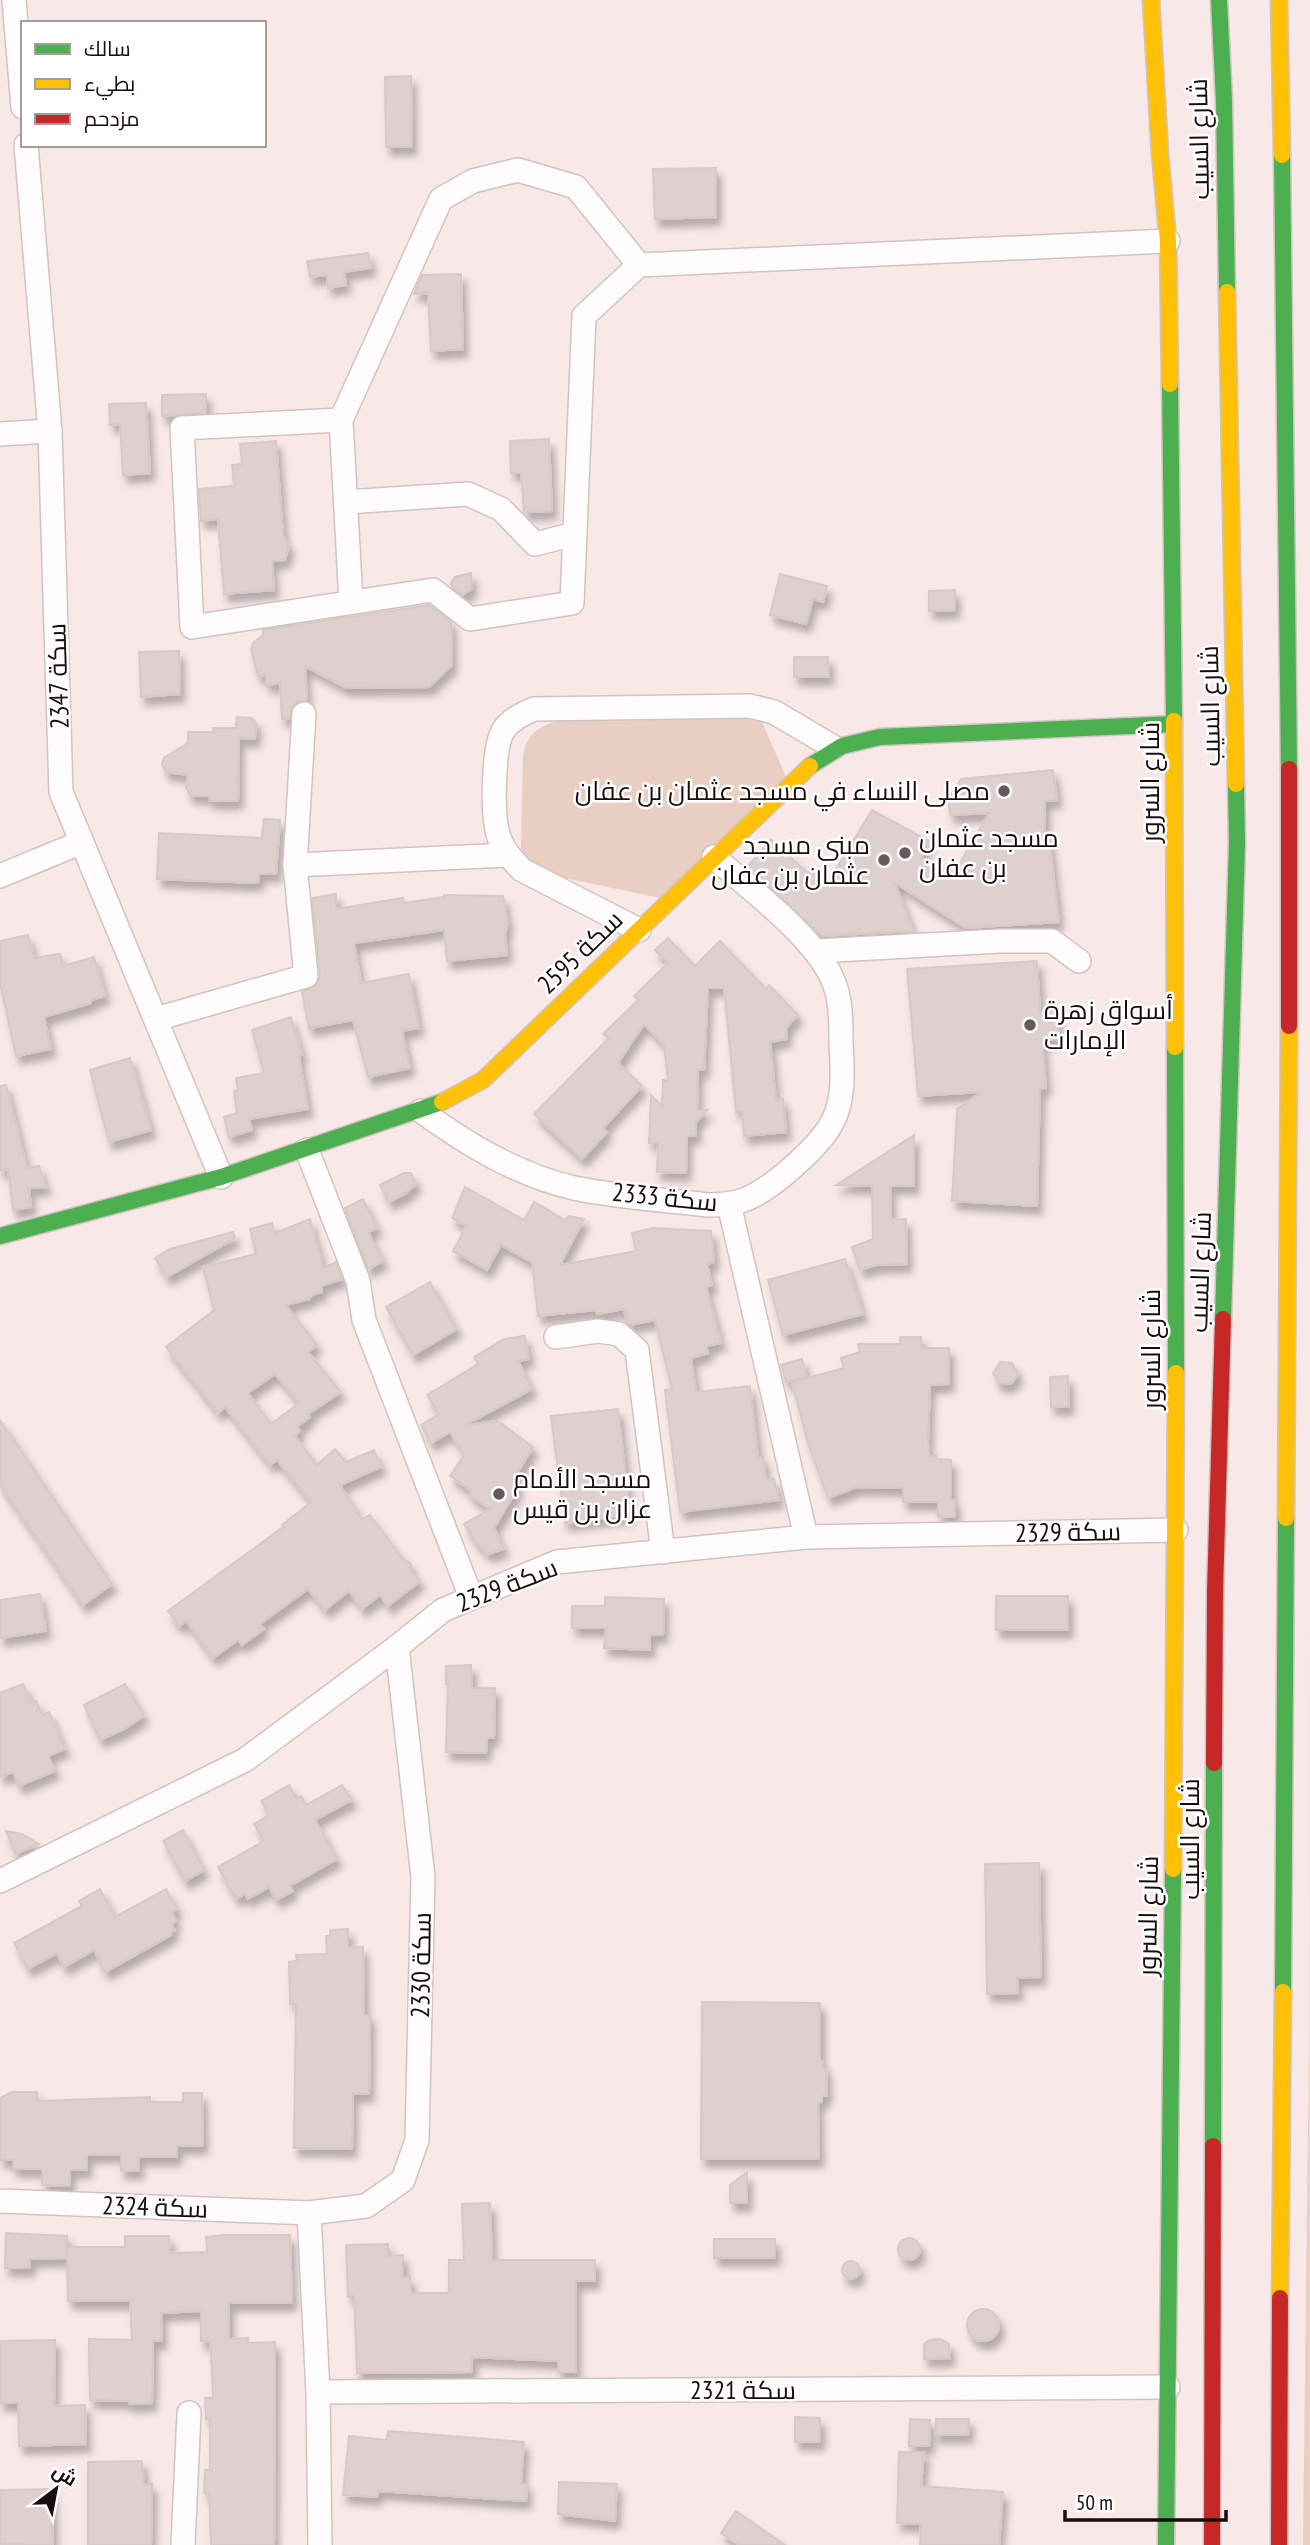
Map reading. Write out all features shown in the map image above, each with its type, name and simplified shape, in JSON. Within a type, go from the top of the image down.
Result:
[{"type":"main road","name":"شارع السرور","points":[[1151,0],[1168,242],[1174,724],[1176,1530],[1166,2545]]},
{"type":"main road","name":"شارع السرور","points":[[1160,154],[1164,0]]},
{"type":"main road","name":"شارع السيب","points":[[1212,2545],[1215,1592],[1237,844],[1224,101],[1219,0]]},
{"type":"main road","points":[[1279,0],[1287,314],[1288,941],[1279,2545]]},
{"type":"main road","name":"سكة 2595","points":[[0,1236],[221,1177],[307,1150],[421,1111],[452,1098],[483,1080],[809,766],[833,747],[856,739],[880,737],[1174,724]]},
{"type":"street","points":[[14,0],[21,83]]},
{"type":"street","name":"سكة 2347","points":[[26,147],[50,431],[61,792],[221,1177]]},
{"type":"street","points":[[351,602],[341,420],[442,199],[473,181],[518,170],[576,187],[639,265]]},
{"type":"street","points":[[341,420],[182,428],[192,626],[433,590],[470,619],[572,603],[584,316],[639,265],[1168,242]]},
{"type":"street","points":[[0,434],[50,431]]},
{"type":"street","points":[[346,502],[468,494],[501,509],[535,544],[575,534]]},
{"type":"street","points":[[639,930],[522,870],[507,855],[498,835],[495,813],[496,747],[510,723],[534,709],[750,706],[774,712],[833,747]]},
{"type":"street","points":[[156,1019],[306,976],[295,865],[304,713]]},
{"type":"street","points":[[0,876],[82,842]]},
{"type":"street","points":[[295,865],[507,855]]},
{"type":"street","name":"سكة 2333","points":[[421,1111],[456,1136],[493,1157],[574,1188],[708,1205],[729,1204],[747,1199],[799,1161],[820,1142],[835,1118],[842,1091],[841,1011],[833,979],[817,951],[715,857]]},
{"type":"street","points":[[817,951],[1000,941],[1052,942],[1079,961]]},
{"type":"street","points":[[307,1150],[358,1281],[364,1320],[471,1597]]},
{"type":"street","points":[[729,1204],[806,1537]]},
{"type":"street","points":[[556,1337],[598,1331],[619,1334],[637,1350],[663,1552]]},
{"type":"street","name":"سكة 2329","points":[[0,1881],[245,1760],[443,1610],[558,1562],[806,1537],[1176,1530]]},
{"type":"street","name":"سكة 2330","points":[[309,2213],[366,2206],[403,2180],[417,2140],[423,1877],[397,1647]]},
{"type":"street","name":"سكة 2324","points":[[0,2201],[309,2213]]},
{"type":"street","points":[[309,2213],[318,2392],[320,2545]]},
{"type":"street","name":"سكة 2321","points":[[318,2392],[1168,2388]]},
{"type":"street","points":[[183,2545],[189,2413]]},
{"type":"shaded area","points":[[760,717],[786,777],[660,898],[541,873],[529,865],[521,848],[523,755],[527,742],[539,729],[557,721]]},
{"type":"shaded area","points":[[1309,1547],[1310,2545],[1303,2545],[1309,2047]]},
{"type":"building","points":[[411,76],[412,147],[386,147],[385,77]]},
{"type":"building","points":[[716,168],[716,217],[655,219],[653,169]]},
{"type":"building","points":[[368,253],[371,268],[344,272],[346,285],[328,288],[327,275],[310,277],[307,261]]},
{"type":"building","points":[[461,274],[463,349],[431,351],[428,293],[414,294],[422,275]]},
{"type":"building","points":[[206,394],[206,413],[162,416],[162,395]]},
{"type":"building","points":[[146,403],[150,473],[123,475],[120,424],[110,425],[109,404]]},
{"type":"building","points":[[549,439],[552,511],[524,512],[521,473],[511,473],[510,441]]},
{"type":"building","points":[[276,441],[283,535],[289,546],[285,560],[272,561],[274,590],[224,594],[218,519],[201,521],[199,489],[234,486],[232,465],[242,464],[240,444]]},
{"type":"building","points":[[471,573],[472,589],[462,595],[451,583],[455,577]]},
{"type":"building","points":[[780,574],[827,586],[823,602],[813,599],[806,624],[770,615]]},
{"type":"building","points":[[955,590],[955,610],[929,611],[929,591]]},
{"type":"building","points":[[429,605],[451,622],[452,665],[429,687],[346,688],[305,666],[307,701],[297,702],[292,707],[290,718],[282,719],[280,683],[266,685],[266,675],[258,676],[251,649],[253,643],[263,635],[263,630]]},
{"type":"building","points":[[179,651],[180,694],[141,697],[139,652]]},
{"type":"building","points":[[794,657],[828,657],[829,677],[794,677]]},
{"type":"building","points":[[237,717],[252,718],[256,723],[255,739],[239,738],[238,801],[209,801],[209,796],[191,796],[186,788],[188,775],[166,772],[162,764],[164,758],[188,743],[188,732],[214,732],[213,728],[236,728]]},
{"type":"building","name":"مسجد عثمان بن عفان","points":[[1053,770],[1057,800],[1045,801],[1045,839],[1049,838],[1059,922],[966,928],[895,883],[913,931],[822,936],[747,867],[771,840],[808,873],[811,869],[827,884],[872,810],[929,841],[921,858],[954,873],[989,813],[950,815],[948,799],[961,779]]},
{"type":"building","points":[[264,819],[280,820],[276,874],[259,874],[258,883],[157,879],[159,833],[262,838]]},
{"type":"building","points":[[336,894],[336,909],[403,898],[404,903],[444,895],[503,896],[508,924],[505,933],[507,955],[447,961],[444,930],[354,943],[361,983],[409,974],[419,1028],[402,1031],[410,1068],[368,1077],[353,1020],[309,1028],[302,992],[316,986],[320,975],[312,898]]},
{"type":"building","points":[[28,935],[34,958],[60,954],[63,966],[94,957],[105,996],[44,1017],[51,1049],[16,1056],[0,983],[0,941]]},
{"type":"building","points":[[668,938],[695,966],[720,941],[766,989],[769,985],[798,1015],[786,1028],[787,1039],[770,1042],[776,1100],[783,1099],[786,1132],[744,1136],[742,1112],[736,1112],[724,988],[708,988],[704,1070],[698,1070],[697,1110],[707,1110],[696,1122],[696,1136],[687,1136],[686,1173],[657,1172],[658,1143],[649,1143],[651,1095],[662,1106],[663,1080],[668,1081],[664,1045],[644,1024],[618,1063],[642,1086],[603,1128],[607,1132],[582,1159],[534,1114],[609,1038],[603,1034],[638,1000],[634,996],[668,963],[655,950]]},
{"type":"building","points":[[1037,961],[1040,1012],[1056,1010],[1059,1039],[1042,1040],[1046,1088],[1040,1089],[1037,1206],[952,1201],[957,1109],[982,1092],[918,1096],[907,969]]},
{"type":"building","points":[[291,1017],[302,1055],[299,1056],[308,1109],[249,1119],[252,1130],[229,1137],[224,1117],[237,1113],[234,1091],[238,1090],[236,1078],[264,1073],[252,1030]]},
{"type":"building","points":[[130,1058],[151,1130],[109,1142],[90,1070]]},
{"type":"building","points":[[6,1085],[27,1168],[39,1166],[46,1187],[29,1188],[31,1207],[13,1210],[8,1169],[0,1171],[0,1086]]},
{"type":"building","points":[[914,1135],[914,1186],[890,1186],[891,1220],[906,1219],[907,1264],[876,1265],[860,1270],[852,1247],[873,1239],[872,1186],[836,1185]]},
{"type":"building","points":[[404,1173],[411,1173],[416,1184],[405,1194],[389,1202],[380,1185]]},
{"type":"building","points":[[465,1187],[524,1220],[534,1202],[565,1220],[569,1216],[584,1219],[560,1265],[636,1251],[632,1233],[652,1228],[711,1231],[714,1262],[707,1264],[712,1285],[706,1287],[721,1343],[706,1346],[708,1353],[691,1358],[696,1392],[750,1386],[758,1458],[763,1457],[766,1480],[774,1479],[779,1500],[680,1512],[665,1390],[672,1389],[655,1320],[630,1325],[627,1323],[624,1309],[597,1314],[596,1310],[538,1316],[532,1262],[501,1245],[487,1270],[453,1251],[466,1226],[452,1218]]},
{"type":"building","points":[[363,1199],[377,1228],[368,1232],[383,1261],[368,1269],[345,1208]]},
{"type":"building","points":[[310,1219],[323,1268],[336,1262],[342,1279],[321,1286],[322,1292],[309,1299],[286,1305],[317,1345],[308,1352],[341,1392],[308,1414],[310,1417],[297,1427],[300,1431],[295,1436],[317,1465],[335,1449],[346,1462],[374,1450],[381,1467],[340,1485],[362,1519],[370,1515],[402,1558],[411,1564],[411,1570],[420,1581],[388,1606],[380,1595],[362,1609],[349,1591],[325,1610],[308,1589],[260,1624],[264,1629],[242,1645],[238,1640],[213,1658],[186,1621],[179,1626],[168,1611],[283,1527],[282,1525],[311,1502],[277,1460],[270,1465],[225,1407],[218,1413],[166,1347],[214,1310],[203,1267],[256,1254],[250,1229],[272,1223],[275,1233]],"holes":[[[275,1374],[299,1403],[271,1424],[248,1393]]]},
{"type":"building","points":[[233,1232],[235,1238],[167,1277],[155,1258],[170,1249]]},
{"type":"building","points":[[845,1259],[863,1314],[783,1335],[768,1280]]},
{"type":"building","points":[[430,1282],[457,1329],[413,1355],[386,1307]]},
{"type":"building","points":[[525,1336],[529,1359],[518,1361],[532,1389],[465,1425],[498,1421],[533,1447],[515,1477],[518,1488],[494,1528],[504,1549],[488,1554],[464,1524],[490,1509],[469,1495],[471,1491],[450,1476],[464,1455],[450,1432],[431,1443],[421,1425],[439,1414],[427,1395],[478,1364],[474,1357],[504,1339]]},
{"type":"building","points":[[900,1337],[921,1337],[921,1348],[949,1348],[949,1384],[930,1385],[928,1441],[929,1456],[951,1460],[951,1500],[955,1500],[955,1517],[938,1517],[938,1502],[903,1502],[903,1488],[857,1487],[828,1498],[808,1443],[792,1382],[844,1368],[841,1358],[860,1352],[858,1344],[900,1344]]},
{"type":"building","points":[[802,1359],[807,1377],[786,1382],[781,1365]]},
{"type":"building","points":[[1000,1362],[1012,1363],[1018,1374],[1011,1384],[999,1384],[993,1373]]},
{"type":"building","points":[[1068,1376],[1069,1407],[1051,1407],[1050,1377]]},
{"type":"building","points":[[618,1409],[630,1515],[565,1523],[551,1416]]},
{"type":"building","points":[[0,1420],[112,1584],[83,1605],[0,1485]]},
{"type":"building","points":[[40,1594],[46,1631],[0,1638],[0,1600]]},
{"type":"building","points":[[996,1596],[1068,1596],[1068,1630],[996,1630]]},
{"type":"building","points":[[605,1597],[664,1599],[663,1635],[650,1635],[650,1650],[604,1648],[606,1628],[572,1628],[572,1606],[605,1606]]},
{"type":"building","points":[[471,1665],[472,1688],[495,1688],[494,1738],[487,1738],[486,1753],[446,1752],[446,1666]]},
{"type":"building","points":[[23,1684],[31,1703],[36,1701],[42,1715],[49,1712],[65,1749],[48,1756],[55,1771],[19,1786],[13,1772],[0,1777],[0,1693]]},
{"type":"building","points":[[125,1684],[144,1716],[100,1740],[84,1705]]},
{"type":"building","points":[[289,1785],[297,1799],[301,1796],[306,1805],[342,1785],[352,1800],[315,1820],[337,1859],[290,1886],[293,1891],[276,1900],[269,1887],[248,1899],[245,1894],[236,1899],[218,1867],[264,1841],[254,1824],[269,1815],[261,1801]]},
{"type":"building","points":[[183,1830],[204,1870],[185,1881],[163,1841]]},
{"type":"building","points":[[6,1831],[22,1834],[39,1844],[16,1854]]},
{"type":"building","points":[[1039,1863],[1041,1977],[1017,1978],[1018,1993],[987,1994],[985,1864]]},
{"type":"building","points":[[100,1889],[115,1917],[166,1889],[177,1909],[172,1912],[176,1921],[171,1924],[175,1930],[171,1935],[105,1972],[94,1950],[64,1967],[57,1953],[28,1969],[14,1943],[82,1906],[79,1901]]},
{"type":"building","points":[[348,1929],[348,1947],[363,1947],[364,2015],[370,2015],[369,2094],[353,2094],[352,2149],[294,2148],[296,2004],[290,2004],[289,1962],[297,1961],[296,1955],[327,1954],[326,1936],[330,1936],[330,1930]]},
{"type":"building","points":[[702,2002],[820,2003],[820,2061],[823,2061],[823,2068],[826,2068],[827,2096],[822,2096],[822,2102],[818,2103],[819,2159],[701,2159]]},
{"type":"building","points":[[12,2092],[37,2092],[37,2101],[150,2097],[150,2102],[183,2102],[183,2093],[202,2093],[203,2146],[177,2146],[177,2157],[138,2157],[139,2171],[121,2171],[121,2154],[87,2155],[87,2170],[70,2170],[70,2186],[42,2185],[42,2169],[13,2169],[13,2160],[0,2160],[0,2098]]},
{"type":"building","points":[[747,2172],[747,2203],[730,2203],[730,2185]]},
{"type":"building","points":[[490,2203],[492,2260],[595,2260],[595,2281],[576,2281],[576,2372],[558,2372],[558,2361],[472,2357],[472,2372],[357,2373],[354,2296],[348,2296],[346,2245],[388,2244],[388,2256],[403,2255],[403,2277],[410,2277],[411,2293],[449,2293],[449,2260],[464,2260],[462,2204]]},
{"type":"building","points":[[6,2233],[67,2236],[67,2258],[30,2259],[30,2268],[5,2268]]},
{"type":"building","points":[[290,2235],[292,2303],[229,2303],[229,2339],[248,2338],[248,2343],[275,2342],[274,2545],[211,2545],[209,2494],[204,2493],[205,2470],[210,2470],[210,2419],[206,2419],[205,2398],[213,2398],[212,2371],[210,2342],[201,2341],[201,2311],[161,2313],[162,2341],[153,2341],[152,2403],[129,2404],[129,2401],[90,2400],[89,2339],[132,2340],[130,2301],[68,2301],[67,2247],[125,2247],[125,2236],[169,2236],[170,2253],[207,2252],[206,2237]]},
{"type":"building","points":[[909,2238],[917,2241],[920,2249],[917,2257],[909,2260],[901,2257],[898,2249],[901,2241]]},
{"type":"building","points":[[714,2239],[775,2239],[775,2258],[714,2258]]},
{"type":"building","points":[[851,2261],[857,2264],[860,2270],[857,2276],[851,2279],[845,2276],[842,2270],[845,2264]]},
{"type":"building","points":[[983,2309],[994,2314],[999,2325],[994,2336],[983,2341],[972,2336],[967,2325],[972,2314]]},
{"type":"building","points":[[941,2339],[949,2344],[950,2358],[924,2359],[924,2344],[930,2340]]},
{"type":"building","points":[[55,2340],[54,2406],[85,2405],[86,2444],[19,2446],[18,2403],[0,2403],[0,2341]]},
{"type":"building","points":[[795,2417],[820,2418],[820,2442],[795,2442]]},
{"type":"building","points":[[910,2419],[930,2420],[929,2446],[909,2446]]},
{"type":"building","points":[[936,2419],[969,2419],[968,2435],[935,2435]]},
{"type":"building","points":[[388,2431],[524,2442],[521,2484],[527,2484],[526,2501],[378,2491],[377,2497],[343,2495],[349,2436],[387,2440]]},
{"type":"building","points":[[899,2452],[924,2452],[921,2486],[1003,2492],[999,2545],[920,2545],[921,2524],[897,2523]]},
{"type":"building","points":[[142,2461],[144,2484],[152,2484],[151,2545],[88,2545],[88,2462]]},
{"type":"building","points":[[559,2482],[617,2484],[615,2521],[558,2514]]},
{"type":"building","points":[[52,2489],[53,2545],[0,2544],[0,2490]]},
{"type":"building","points":[[736,2511],[785,2545],[739,2545],[721,2533]]},
{"type":"traffic: fast","points":[[1219,0],[1224,101],[1227,292]]},
{"type":"traffic: fast","points":[[1282,155],[1289,769]]},
{"type":"traffic: fast","points":[[1170,384],[1174,721]]},
{"type":"traffic: fast","points":[[810,766],[842,746],[880,737],[1174,724]]},
{"type":"traffic: fast","points":[[1223,1319],[1237,843],[1236,784]]},
{"type":"traffic: fast","points":[[1175,1047],[1176,1373]]},
{"type":"traffic: fast","points":[[0,1236],[221,1177],[442,1102]]},
{"type":"traffic: fast","points":[[1283,1992],[1286,1518]]},
{"type":"traffic: fast","points":[[1213,2146],[1214,1763]]},
{"type":"traffic: fast","points":[[1166,2545],[1173,1869]]},
{"type":"traffic: slow","points":[[1151,0],[1168,241],[1170,384]]},
{"type":"traffic: slow","points":[[1279,0],[1282,155]]},
{"type":"traffic: slow","points":[[1227,292],[1236,784]]},
{"type":"traffic: slow","points":[[1174,721],[1175,1047]]},
{"type":"traffic: slow","points":[[442,1102],[483,1080],[810,766]]},
{"type":"traffic: slow","points":[[1286,1518],[1289,1026]]},
{"type":"traffic: slow","points":[[1173,1869],[1176,1373]]},
{"type":"traffic: slow","points":[[1280,2298],[1283,1992]]},
{"type":"traffic: jam","points":[[1289,769],[1289,1026]]},
{"type":"traffic: jam","points":[[1214,1763],[1215,1592],[1223,1319]]},
{"type":"traffic: jam","points":[[1212,2545],[1213,2146]]},
{"type":"traffic: jam","points":[[1279,2545],[1280,2298]]},
{"type":"place","name":"مصلى النساء في مسجد عثمان بن عفان","points":[[1004,791]]},
{"type":"place","name":"مسجد عثمان بن عفان","points":[[905,853]]},
{"type":"place","name":"مبنى مسجد عثمان بن عفان","points":[[884,860]]},
{"type":"place","name":"أسواق زهرة الإمارات","points":[[1030,1025]]},
{"type":"place","name":"مسجد الأمام عزان بن قيس","points":[[499,1494]]}]
